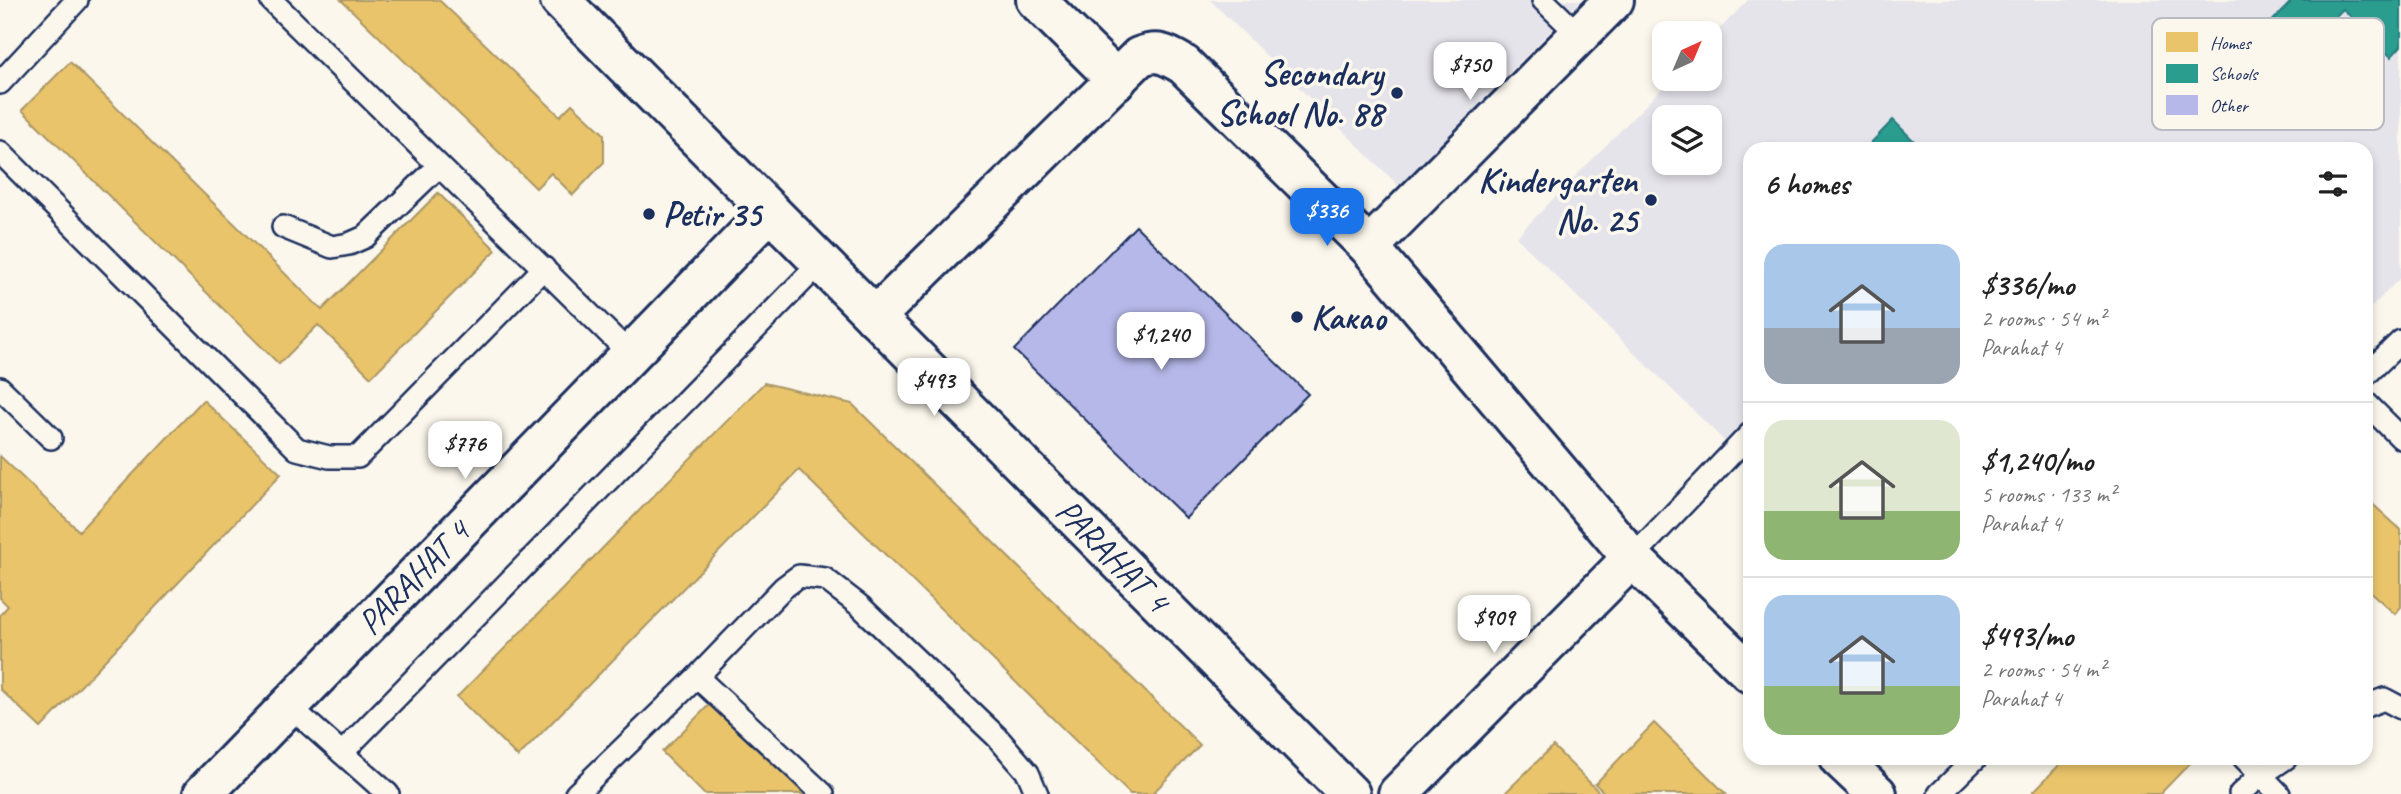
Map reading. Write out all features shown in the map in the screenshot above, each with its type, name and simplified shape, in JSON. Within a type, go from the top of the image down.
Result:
[{"type":"street","name":"PARAHAT 4","points":[[560,0],[1350,794]]},
{"type":"street","points":[[1036,0],[1117,80]]},
{"type":"street","points":[[1369,247],[1614,0]]},
{"type":"street","points":[[875,317],[1139,57],[1151,52],[1166,54],[1184,65],[1369,247],[1632,558],[1743,666]]},
{"type":"street","name":"PARAHAT 4","points":[[203,794],[770,211]]},
{"type":"street","points":[[1398,794],[1632,558]]},
{"type":"lane","points":[[0,83],[77,0]]},
{"type":"lane","points":[[271,0],[630,354]]},
{"type":"lane","points":[[1543,0],[1579,35]]},
{"type":"lane","points":[[0,152],[297,449],[329,457],[358,457],[544,268]]},
{"type":"lane","points":[[283,227],[332,247],[349,244],[365,237],[439,166]]},
{"type":"lane","points":[[342,753],[821,262]]},
{"type":"lane","points":[[2373,369],[2401,341]]},
{"type":"lane","points":[[0,388],[51,438]]},
{"type":"lane","points":[[2373,410],[2401,438]]},
{"type":"lane","points":[[1632,558],[1743,441]]},
{"type":"lane","points":[[576,794],[697,677],[783,588],[799,576],[825,579],[860,606],[997,737],[1028,773],[1037,794]]},
{"type":"lane","points":[[697,677],[823,794]]},
{"type":"lane","points":[[2373,703],[2384,699],[2401,708]]},
{"type":"lane","points":[[288,705],[388,794]]},
{"type":"lane","points":[[1939,794],[1969,765]]},
{"type":"lane","points":[[2251,765],[2279,794]]},
{"type":"lane","points":[[2240,794],[2276,765]]},
{"type":"shaded area","name":"Secondary School No. 88","points":[[1210,0],[1581,0],[1399,186]]},
{"type":"shaded area","name":"Kindergarten No. 25","points":[[1748,0],[2401,0],[2401,277],[2373,306],[2373,142],[1743,142],[1743,459],[1516,237],[1659,91],[1722,91],[1722,27]]},
{"type":"building: Homes","points":[[341,0],[439,0],[560,116],[572,104],[604,134],[604,162],[573,195],[551,173],[536,188]]},
{"type":"building: Homes","points":[[70,62],[322,310],[438,193],[496,250],[371,377],[318,325],[279,364],[22,110]]},
{"type":"building: Homes","points":[[764,383],[852,404],[1200,745],[1152,794],[1130,794],[799,470],[518,757],[457,697]]},
{"type":"building: Homes","points":[[203,400],[281,474],[41,728],[0,689],[0,615],[8,606],[0,598],[0,456],[79,531]]},
{"type":"building: Homes","points":[[2373,504],[2401,530],[2401,607],[2395,614],[2373,594]]},
{"type":"building: Homes","points":[[712,702],[804,794],[704,794],[662,752]]},
{"type":"building: Homes","points":[[1654,723],[1726,794],[1606,794],[1595,784]]},
{"type":"building: Homes","points":[[1553,746],[1601,794],[1504,794]]},
{"type":"building: Homes","points":[[2059,765],[2188,765],[2160,794],[2031,794]]},
{"type":"building: Schools","points":[[2288,0],[2401,0],[2401,46],[2391,57],[2384,50],[2384,18],[2352,18],[2343,9],[2334,18],[2275,18],[2290,3]]},
{"type":"building: Schools","points":[[1893,120],[1915,142],[1872,142]]},
{"type":"building: Other","points":[[1136,226],[1308,394],[1186,518],[1014,350]]},
{"type":"place","name":"Secondary School No. 88","points":[[1397,93]]},
{"type":"place","name":"Kindergarten No. 25","points":[[1651,200]]},
{"type":"place","name":"Petir 35","points":[[649,214]]},
{"type":"place","name":"Какао","points":[[1297,317]]}]
